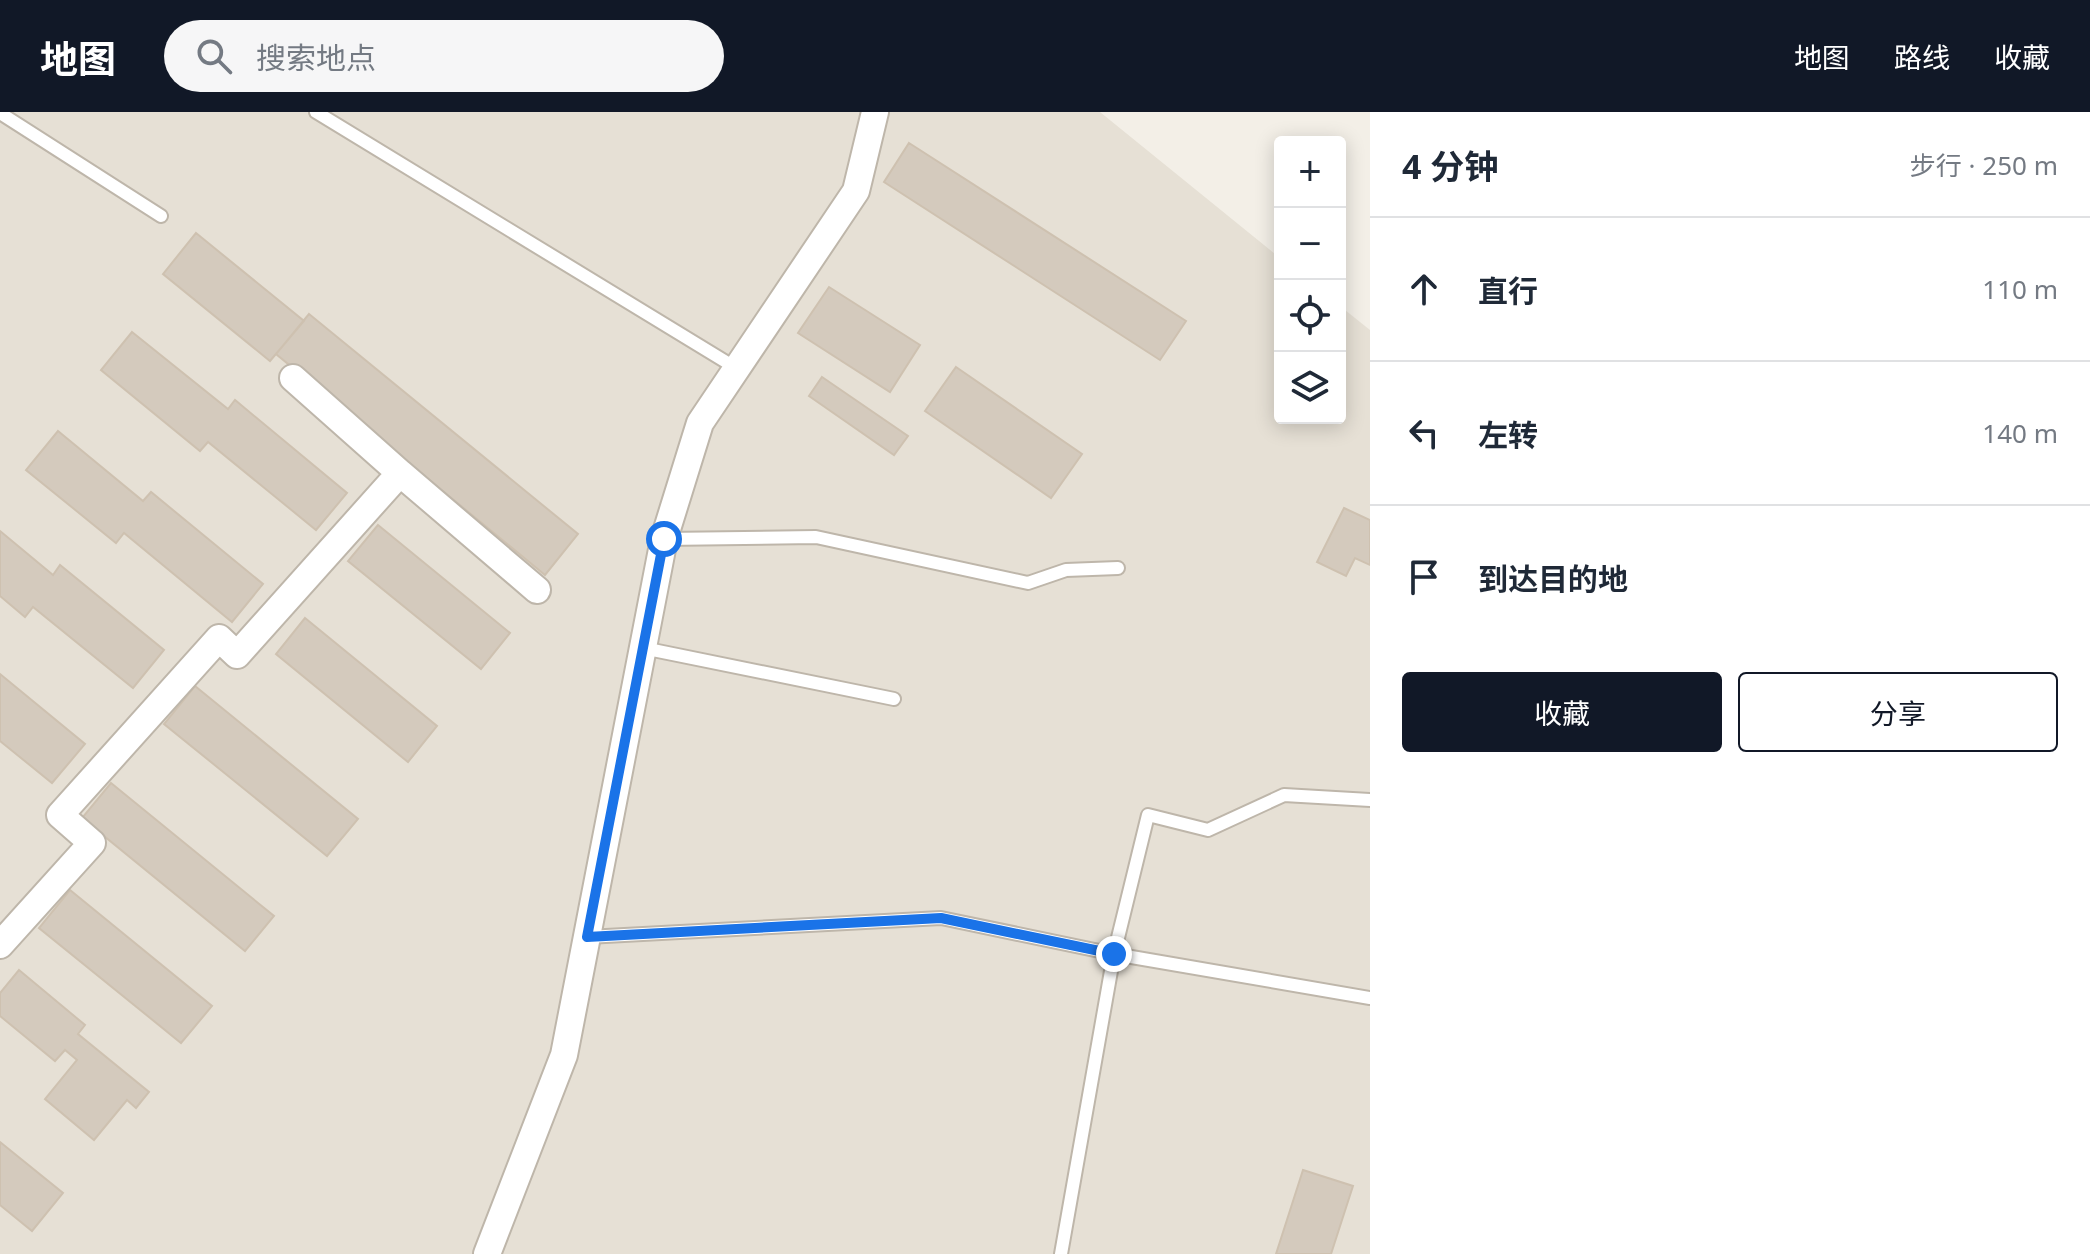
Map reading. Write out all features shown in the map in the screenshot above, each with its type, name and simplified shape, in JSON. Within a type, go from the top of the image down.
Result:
[{"type":"street","points":[[487,1254],[564,1055],[664,539],[700,423],[856,191],[875,112]]},
{"type":"street","points":[[293,378],[537,590]]},
{"type":"street","points":[[0,945],[92,843],[60,815],[219,638],[237,655],[400,473]]},
{"type":"lane","points":[[316,112],[736,368]]},
{"type":"lane","points":[[0,113],[161,216]]},
{"type":"lane","points":[[664,539],[816,537],[1028,583],[1066,570],[1118,568]]},
{"type":"lane","points":[[643,648],[894,699]]},
{"type":"lane","points":[[1061,1254],[1114,954],[1148,815],[1208,830],[1284,795],[1370,800]]},
{"type":"lane","points":[[587,937],[941,918],[1114,954],[1370,998]]},
{"type":"shaded area","points":[[0,112],[1100,112],[1274,253],[1274,424],[1346,424],[1346,311],[1370,330],[1370,1254],[0,1254]]},
{"type":"building","points":[[909,143],[1186,321],[1160,360],[884,182]]},
{"type":"building","points":[[196,233],[304,321],[270,361],[163,274]]},
{"type":"building","points":[[829,287],[920,345],[890,392],[798,333]]},
{"type":"building","points":[[309,314],[578,534],[545,575],[276,354]]},
{"type":"building","points":[[132,332],[228,409],[235,400],[347,493],[316,530],[208,442],[200,451],[101,370]]},
{"type":"building","points":[[956,367],[1082,454],[1051,498],[925,411]]},
{"type":"building","points":[[822,377],[908,436],[894,455],[809,396]]},
{"type":"building","points":[[58,431],[143,501],[151,492],[263,584],[232,622],[124,533],[116,543],[26,470]]},
{"type":"building","points":[[1344,508],[1370,520],[1370,565],[1355,558],[1346,576],[1317,562]]},
{"type":"building","points":[[378,525],[510,633],[481,669],[348,561]]},
{"type":"building","points":[[0,531],[53,575],[60,565],[164,650],[133,688],[33,607],[25,617],[0,596]]},
{"type":"building","points":[[305,618],[437,726],[408,762],[276,654]]},
{"type":"building","points":[[0,674],[85,744],[52,783],[0,741]]},
{"type":"building","points":[[195,686],[358,819],[327,856],[164,724]]},
{"type":"building","points":[[111,783],[274,916],[245,951],[82,818]]},
{"type":"building","points":[[70,890],[212,1006],[181,1043],[39,928]]},
{"type":"building","points":[[19,970],[85,1025],[78,1034],[149,1092],[136,1108],[127,1100],[94,1140],[45,1099],[77,1060],[65,1050],[55,1061],[0,1016],[0,993]]},
{"type":"building","points":[[0,1142],[63,1193],[32,1231],[0,1205]]},
{"type":"building","points":[[1303,1170],[1353,1186],[1331,1254],[1276,1254]]},
{"type":"route","points":[[664,539],[587,937],[941,918],[1114,954]]}]
